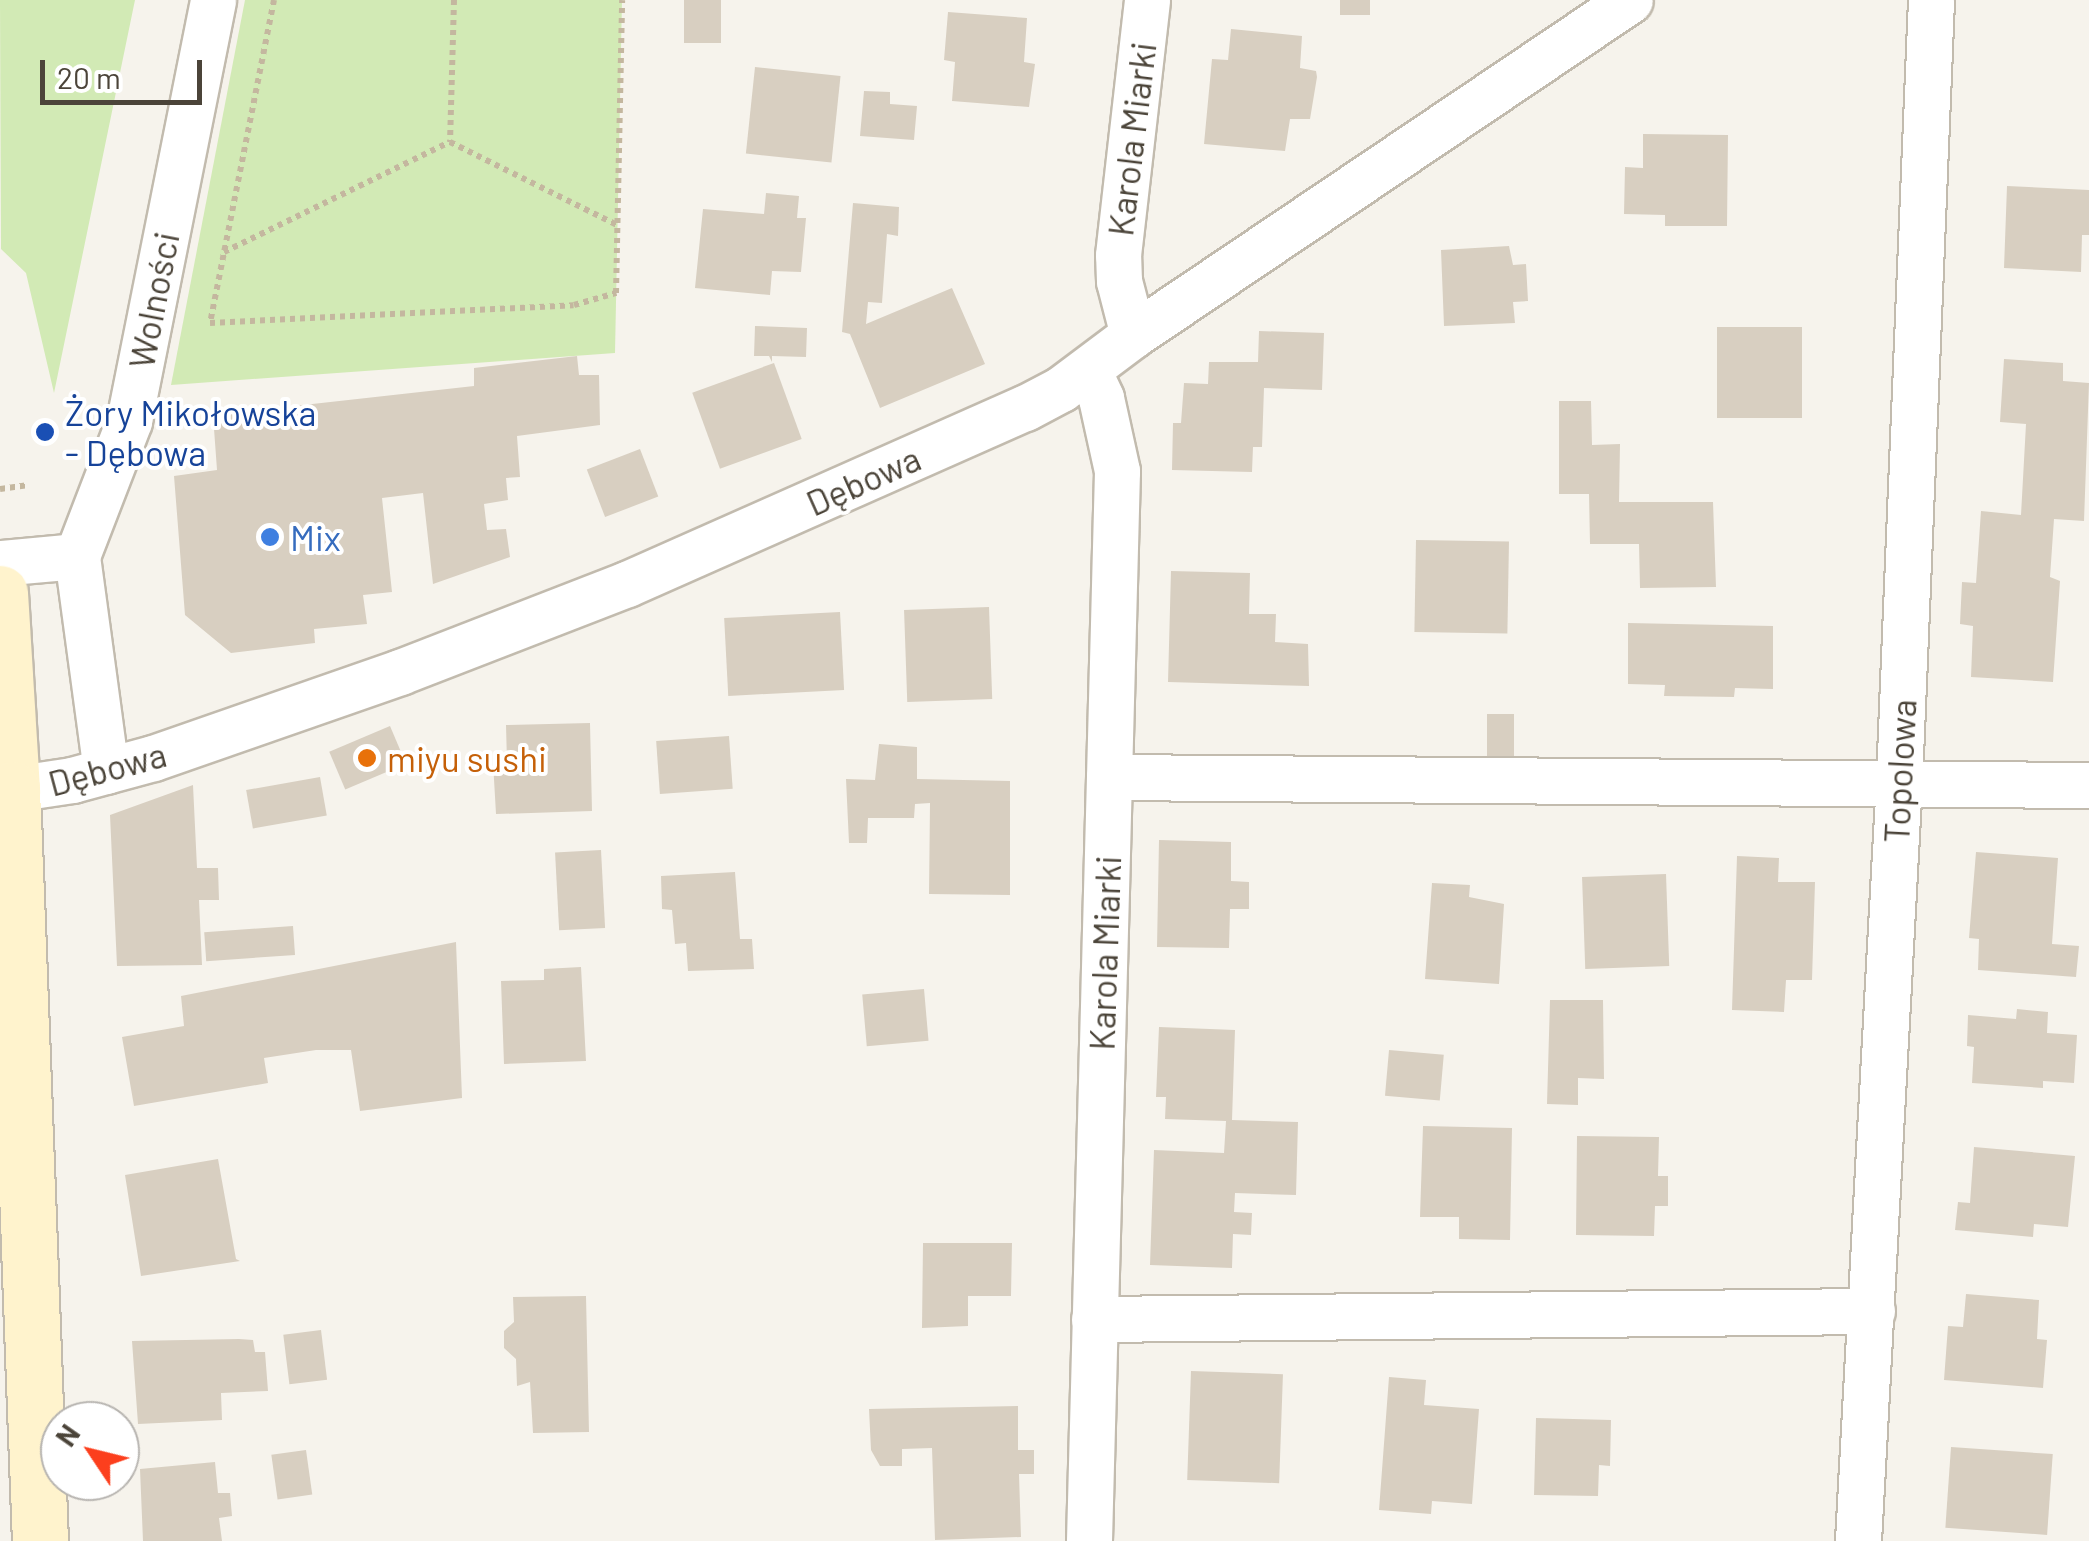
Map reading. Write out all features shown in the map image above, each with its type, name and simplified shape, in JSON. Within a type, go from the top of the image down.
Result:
[{"type":"street","name":"Wolności","points":[[106,771],[77,556],[129,422],[213,0]]},
{"type":"street","name":"Karola Miarki","points":[[1133,336],[1118,281],[1118,255],[1147,0]]},
{"type":"street","name":"Dębowa","points":[[12,790],[106,771],[400,672],[627,584],[1024,408],[1088,370],[1630,0]]},
{"type":"street","name":"Topolowa","points":[[1858,1541],[1899,780],[1931,0]]},
{"type":"street","name":"Karola Miarki","points":[[1088,370],[1110,430],[1117,471],[1089,1541]]},
{"type":"street","points":[[0,563],[77,556]]},
{"type":"street","points":[[0,593],[12,790],[7,857],[40,1541]]},
{"type":"street","points":[[1108,777],[1899,780],[2089,785]]},
{"type":"street","points":[[1094,1319],[1872,1311]]},
{"type":"path","points":[[274,0],[210,323],[574,305],[616,293],[622,0]]},
{"type":"path","points":[[450,142],[454,0]]},
{"type":"path","points":[[224,252],[450,142]]},
{"type":"path","points":[[450,142],[617,225]]},
{"type":"path","points":[[0,489],[26,486]]},
{"type":"green space","points":[[0,0],[135,0],[54,393],[26,273],[1,249]]},
{"type":"green space","points":[[245,0],[622,0],[615,353],[171,385]]},
{"type":"building","points":[[684,0],[721,0],[721,43],[684,43]]},
{"type":"building","points":[[1340,0],[1370,0],[1370,15],[1340,15]]},
{"type":"building","points":[[948,12],[1027,18],[1024,62],[1035,64],[1029,107],[952,101],[955,62],[944,60]]},
{"type":"building","points":[[1231,29],[1302,36],[1300,68],[1316,71],[1317,77],[1310,119],[1290,119],[1285,151],[1204,144],[1212,59],[1228,60]]},
{"type":"building","points":[[755,67],[841,76],[831,163],[746,154]]},
{"type":"building","points":[[864,91],[890,92],[890,104],[917,106],[914,140],[860,136]]},
{"type":"building","points":[[1643,134],[1728,135],[1727,226],[1665,226],[1665,215],[1624,214],[1625,167],[1643,168]]},
{"type":"building","points":[[2007,186],[2089,190],[2089,235],[2082,235],[2081,272],[2004,268]]},
{"type":"building","points":[[766,193],[799,196],[797,218],[806,218],[801,272],[772,271],[770,295],[695,288],[703,209],[764,214]]},
{"type":"building","points":[[853,203],[899,207],[898,236],[887,234],[882,303],[868,302],[866,324],[952,288],[985,364],[880,408],[850,334],[842,332]]},
{"type":"building","points":[[1509,246],[1513,265],[1526,264],[1528,301],[1513,302],[1515,323],[1444,326],[1441,250]]},
{"type":"building","points":[[755,326],[807,328],[806,357],[772,356],[772,362],[769,356],[754,356]]},
{"type":"building","points":[[1717,327],[1802,327],[1802,418],[1717,418]]},
{"type":"building","points":[[1259,331],[1324,333],[1322,390],[1264,388],[1262,447],[1253,447],[1252,472],[1172,470],[1173,423],[1181,423],[1184,383],[1208,384],[1209,362],[1258,362]]},
{"type":"building","points":[[577,356],[579,375],[599,375],[600,425],[517,436],[520,477],[506,478],[508,500],[484,504],[487,530],[506,529],[510,557],[433,584],[423,493],[382,498],[392,592],[363,595],[367,624],[314,629],[315,643],[231,653],[185,615],[174,476],[217,470],[213,415],[474,386],[474,368]]},
{"type":"building","points":[[2004,359],[2063,363],[2063,381],[2089,383],[2084,521],[2054,519],[2050,577],[2060,581],[2053,682],[1971,677],[1973,626],[1960,624],[1962,582],[1976,583],[1981,511],[2021,515],[2026,424],[2000,422]]},
{"type":"building","points":[[774,363],[802,439],[720,469],[692,393]]},
{"type":"building","points":[[1559,401],[1591,401],[1592,445],[1620,444],[1619,502],[1713,502],[1716,587],[1640,588],[1639,544],[1590,544],[1589,494],[1559,494]]},
{"type":"building","points":[[640,449],[658,497],[605,517],[587,469]]},
{"type":"building","points":[[1416,540],[1509,542],[1507,634],[1414,632]]},
{"type":"building","points":[[1171,571],[1250,573],[1249,614],[1276,614],[1275,642],[1308,644],[1309,686],[1168,682]]},
{"type":"building","points":[[989,607],[992,699],[907,702],[904,610]]},
{"type":"building","points":[[840,612],[844,690],[728,696],[724,618]]},
{"type":"building","points":[[1628,623],[1773,626],[1773,689],[1735,688],[1734,697],[1664,696],[1665,685],[1628,684]]},
{"type":"building","points":[[1487,714],[1514,714],[1514,756],[1487,756]]},
{"type":"building","points":[[590,723],[592,811],[496,814],[493,762],[507,763],[506,725]]},
{"type":"building","name":"miyu sushi","points":[[390,726],[406,764],[345,790],[329,752]]},
{"type":"building","points":[[729,736],[733,789],[660,794],[656,741]]},
{"type":"building","points":[[879,744],[917,747],[917,779],[1010,781],[1010,895],[929,894],[930,803],[915,804],[914,818],[868,818],[867,843],[849,843],[846,779],[875,780]]},
{"type":"building","points":[[320,777],[327,815],[253,828],[246,790]]},
{"type":"building","points":[[193,785],[197,868],[218,868],[219,900],[199,900],[202,965],[117,966],[110,815]]},
{"type":"building","points":[[1159,840],[1231,842],[1231,881],[1249,882],[1249,909],[1230,909],[1229,948],[1157,947]]},
{"type":"building","points":[[601,850],[605,928],[559,930],[555,852]]},
{"type":"building","points":[[1976,852],[2058,858],[2052,944],[2079,946],[2076,977],[1978,970],[1979,939],[1969,938]]},
{"type":"building","points":[[1737,856],[1779,858],[1778,882],[1815,882],[1812,980],[1786,980],[1784,1012],[1732,1010]]},
{"type":"building","points":[[735,872],[740,939],[752,939],[754,969],[688,971],[686,943],[675,944],[672,910],[662,909],[661,876]]},
{"type":"building","points":[[1666,874],[1669,966],[1585,969],[1582,877]]},
{"type":"building","points":[[1432,883],[1470,885],[1469,897],[1504,904],[1499,984],[1425,979]]},
{"type":"building","points":[[293,926],[295,955],[206,961],[204,932]]},
{"type":"building","points":[[456,942],[462,1098],[360,1111],[351,1050],[316,1050],[264,1058],[268,1083],[134,1106],[122,1037],[184,1026],[181,996]]},
{"type":"building","points":[[581,967],[586,1061],[504,1064],[501,981],[544,980],[544,969]]},
{"type":"building","points":[[924,989],[929,1041],[867,1046],[862,994]]},
{"type":"building","points":[[1550,1000],[1603,1000],[1604,1079],[1578,1078],[1578,1105],[1547,1104]]},
{"type":"building","points":[[2017,1009],[2048,1012],[2047,1033],[2077,1035],[2074,1083],[2043,1081],[2043,1088],[1972,1083],[1974,1047],[1967,1046],[1968,1015],[2016,1019]]},
{"type":"building","points":[[1159,1027],[1235,1030],[1232,1120],[1298,1122],[1296,1195],[1235,1193],[1234,1212],[1252,1213],[1251,1235],[1233,1234],[1232,1268],[1150,1265],[1154,1150],[1224,1153],[1226,1121],[1165,1119],[1166,1097],[1156,1097]]},
{"type":"building","points":[[1389,1050],[1444,1055],[1440,1101],[1385,1096]]},
{"type":"building","points":[[1423,1126],[1512,1128],[1510,1240],[1459,1239],[1459,1217],[1420,1217]]},
{"type":"building","points":[[1577,1136],[1659,1137],[1658,1176],[1668,1176],[1668,1206],[1655,1206],[1654,1236],[1576,1235]]},
{"type":"building","points":[[1974,1147],[2075,1156],[2068,1227],[2034,1224],[2033,1237],[1955,1230],[1958,1202],[1970,1203]]},
{"type":"building","points":[[218,1159],[236,1259],[240,1261],[141,1276],[125,1175]]},
{"type":"building","points":[[923,1243],[1012,1243],[1011,1296],[968,1296],[968,1326],[922,1328]]},
{"type":"building","points":[[1966,1294],[2039,1300],[2037,1339],[2047,1340],[2043,1388],[1944,1380],[1948,1326],[1963,1327]]},
{"type":"building","points":[[586,1296],[589,1432],[533,1433],[530,1382],[517,1386],[516,1359],[504,1348],[504,1331],[514,1322],[513,1297]]},
{"type":"building","points":[[321,1330],[327,1380],[289,1384],[283,1335]]},
{"type":"building","points":[[253,1340],[255,1352],[265,1352],[268,1391],[221,1393],[222,1420],[140,1424],[132,1341]]},
{"type":"building","points":[[1191,1371],[1283,1374],[1279,1483],[1187,1480]]},
{"type":"building","points":[[1389,1377],[1426,1380],[1424,1405],[1479,1409],[1472,1504],[1432,1501],[1431,1514],[1379,1510]]},
{"type":"building","points":[[1018,1406],[1018,1450],[1034,1450],[1034,1474],[1019,1474],[1021,1537],[935,1540],[932,1448],[902,1449],[902,1466],[880,1466],[871,1450],[869,1409]]},
{"type":"building","points":[[1536,1418],[1611,1420],[1610,1466],[1599,1465],[1598,1496],[1534,1495]]},
{"type":"building","points":[[1951,1447],[2053,1454],[2047,1535],[1945,1528]]},
{"type":"building","points":[[306,1450],[312,1495],[278,1499],[271,1455]]},
{"type":"building","points":[[215,1462],[218,1493],[230,1493],[232,1516],[219,1518],[222,1541],[143,1541],[140,1469]]},
{"type":"place","name":"Żory Mikołowska - Dębowa","points":[[45,432]]},
{"type":"place","name":"Mix","points":[[270,537]]},
{"type":"place","name":"miyu sushi","points":[[367,758]]}]
